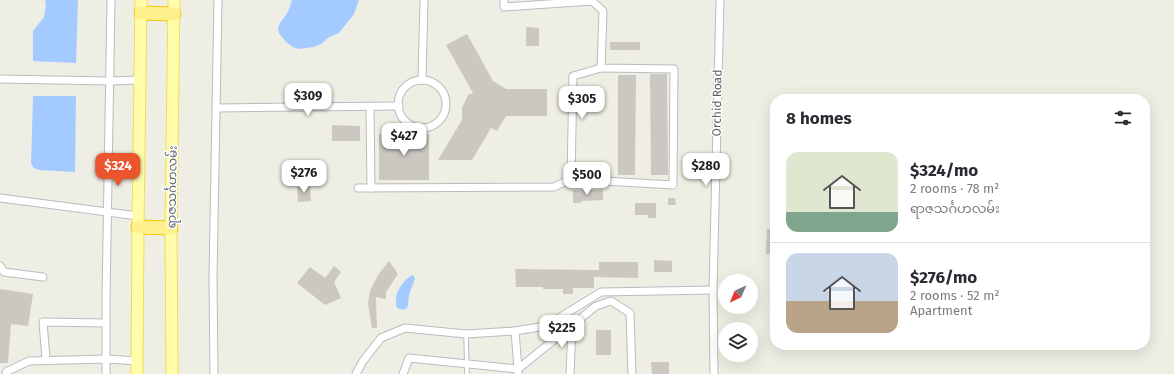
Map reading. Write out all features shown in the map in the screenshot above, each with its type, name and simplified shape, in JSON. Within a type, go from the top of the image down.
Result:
[{"type":"highway","points":[[141,6],[174,14]]},
{"type":"highway","points":[[138,221],[171,228]]},
{"type":"main road","name":"ရာဇသင်္ဂဟလမ်း","points":[[172,374],[171,228],[174,0]]},
{"type":"main road","points":[[137,374],[141,6]]},
{"type":"street","points":[[106,374],[111,0]]},
{"type":"street","points":[[214,374],[213,278],[218,0]]},
{"type":"street","points":[[422,80],[424,0]]},
{"type":"street","points":[[504,0],[504,7],[591,1],[603,11],[601,68]]},
{"type":"street","name":"Orchid Road","points":[[714,374],[713,290],[720,0]]},
{"type":"street","points":[[358,188],[554,187],[571,179],[673,185],[674,69],[601,68],[573,76],[571,179]]},
{"type":"street","points":[[0,79],[110,81],[140,80]]},
{"type":"street","points":[[422,80],[436,85],[442,91],[446,106],[440,120],[427,128],[419,128],[411,125],[401,114],[399,106],[399,99],[402,91],[414,82],[422,80]]},
{"type":"street","points":[[217,108],[399,106]]},
{"type":"street","points":[[370,107],[371,188]]},
{"type":"street","points":[[0,198],[108,213],[138,221]]},
{"type":"street","points":[[1,270],[43,277]]},
{"type":"street","points":[[356,374],[363,361],[381,338],[404,328],[466,334],[515,332],[546,326],[601,292],[713,290]]},
{"type":"street","points":[[403,374],[409,358],[518,371],[596,306],[611,301],[630,314],[632,374]]},
{"type":"street","points":[[46,359],[43,322],[106,323]]},
{"type":"street","points":[[570,374],[572,325]]},
{"type":"street","points":[[515,332],[518,371]]},
{"type":"street","points":[[6,374],[6,372],[29,361],[46,359],[107,359],[138,361]]},
{"type":"lane","points":[[466,334],[467,374]]},
{"type":"water","points":[[45,0],[78,0],[76,63],[33,61],[33,31],[44,17],[46,5]]},
{"type":"water","points":[[292,0],[359,0],[354,14],[339,33],[329,37],[321,44],[314,47],[298,49],[286,42],[279,33],[278,28],[288,12]]},
{"type":"water","points":[[33,96],[76,96],[75,172],[39,170],[34,168],[31,164]]},
{"type":"water","points":[[412,275],[415,279],[409,295],[408,307],[404,310],[397,308],[396,298],[399,289],[404,281]]},
{"type":"building","points":[[526,27],[539,28],[539,46],[526,46]]},
{"type":"building","points":[[467,34],[493,81],[506,89],[547,89],[547,116],[506,116],[497,131],[491,128],[472,160],[438,160],[462,120],[462,108],[468,95],[473,93],[446,45]]},
{"type":"building","points":[[610,42],[640,42],[640,50],[610,50]]},
{"type":"building","points":[[650,74],[667,74],[668,175],[651,175]]},
{"type":"building","points":[[618,75],[636,75],[635,175],[618,175]]},
{"type":"building","points":[[332,125],[360,126],[360,141],[332,141]]},
{"type":"building","points":[[379,134],[429,134],[429,180],[379,180]]},
{"type":"building","points":[[310,186],[311,201],[298,202],[297,187]]},
{"type":"building","points":[[573,190],[603,190],[603,200],[573,203]]},
{"type":"building","points":[[668,198],[675,198],[676,205],[668,205]]},
{"type":"building","points":[[635,203],[656,203],[656,218],[648,218],[648,215],[635,215]]},
{"type":"building","points":[[767,229],[770,229],[770,254],[766,254]]},
{"type":"building","points":[[654,260],[672,261],[672,272],[654,272]]},
{"type":"building","points":[[389,261],[398,274],[386,292],[386,299],[376,297],[377,328],[372,328],[368,304],[370,291],[378,275]]},
{"type":"building","points":[[599,262],[638,262],[638,278],[594,277],[594,288],[573,288],[573,294],[563,294],[563,289],[516,287],[515,269],[599,270]]},
{"type":"building","points":[[334,266],[341,272],[334,282],[341,298],[325,305],[297,283],[310,267],[325,278]]},
{"type":"building","points":[[0,289],[33,294],[28,326],[11,324],[8,363],[0,363]]},
{"type":"building","points":[[596,330],[611,330],[611,355],[596,355]]},
{"type":"building","points":[[651,362],[669,362],[669,374],[652,374]]}]
